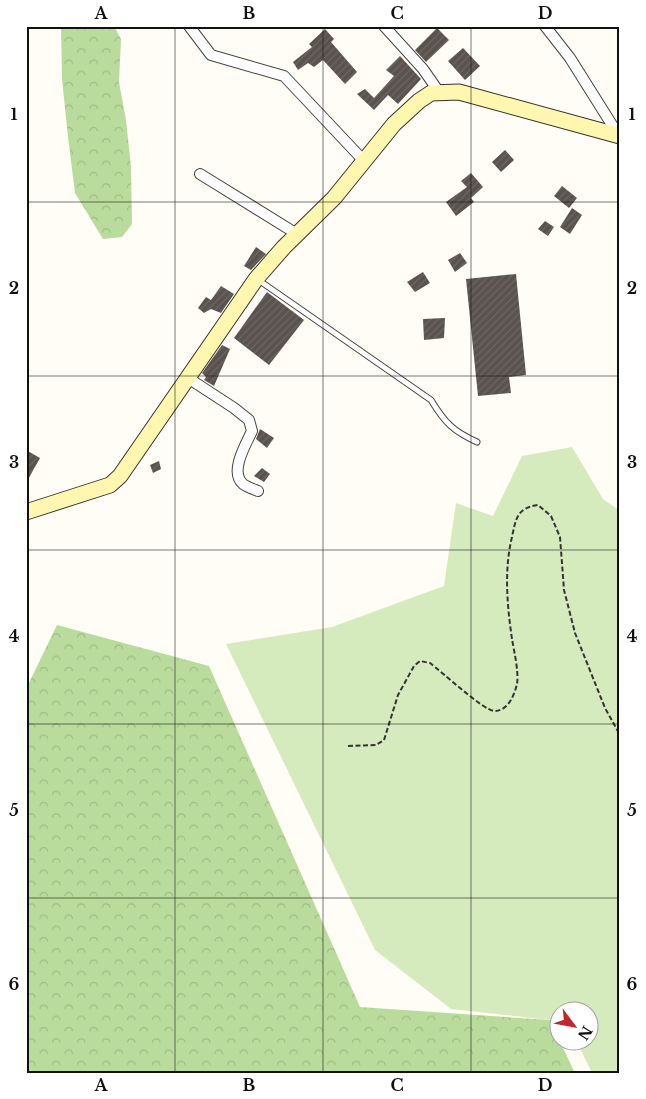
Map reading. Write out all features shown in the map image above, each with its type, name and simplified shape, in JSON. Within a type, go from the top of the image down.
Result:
[{"type":"street","points":[[189,26],[211,55],[284,76],[364,161]]},
{"type":"street","points":[[384,26],[422,69],[439,92]]},
{"type":"street","points":[[545,26],[570,58],[619,136]]},
{"type":"street","points":[[26,512],[110,485],[120,476],[256,279],[297,234],[334,198],[394,124],[419,101],[431,93],[459,92],[619,136]]},
{"type":"street","points":[[200,174],[297,234]]},
{"type":"street","points":[[188,378],[249,420],[252,431],[241,453],[237,474],[242,483],[258,491]]},
{"type":"lane","points":[[256,279],[431,400],[440,414],[458,434],[477,442]]},
{"type":"path","points":[[348,746],[376,745],[384,740],[398,695],[414,666],[420,661],[430,663],[482,705],[493,711],[503,708],[512,699],[517,683],[507,601],[508,554],[515,522],[520,512],[528,507],[538,505],[551,516],[560,537],[564,590],[575,633],[605,708],[620,735]]},
{"type":"green space","points":[[61,26],[114,26],[121,39],[119,82],[126,120],[131,167],[132,224],[122,237],[103,239],[75,193],[62,79]]},
{"type":"green space","points":[[572,447],[603,499],[620,511],[620,1073],[592,1073],[582,1052],[598,1052],[598,1002],[548,1002],[548,1020],[451,1009],[375,950],[226,644],[332,627],[444,586],[456,503],[493,516],[522,456]]},
{"type":"green space","points":[[57,625],[209,666],[360,1007],[548,1020],[548,1052],[565,1052],[575,1073],[26,1073],[26,689]]},
{"type":"building","points":[[437,28],[449,40],[426,62],[415,50]]},
{"type":"building","points":[[325,29],[334,39],[331,42],[357,72],[345,84],[323,60],[314,67],[308,63],[298,70],[293,62],[312,47],[309,44]]},
{"type":"building","points":[[463,48],[480,66],[465,80],[448,61]]},
{"type":"building","points":[[400,56],[421,79],[398,104],[388,95],[374,110],[357,94],[365,89],[374,98],[394,76],[386,70]]},
{"type":"building","points":[[505,150],[514,160],[501,172],[492,162]]},
{"type":"building","points":[[471,173],[483,187],[471,198],[474,202],[456,216],[446,202],[467,187],[461,181]]},
{"type":"building","points":[[562,186],[577,198],[569,208],[554,196]]},
{"type":"building","points":[[572,208],[582,215],[570,234],[560,227]]},
{"type":"building","points":[[545,221],[554,227],[548,236],[538,229]]},
{"type":"building","points":[[256,247],[266,254],[251,270],[244,266]]},
{"type":"building","points":[[460,253],[467,263],[455,272],[448,260]]},
{"type":"building","points":[[423,272],[430,283],[415,292],[407,282]]},
{"type":"building","points":[[516,274],[526,375],[509,377],[511,393],[478,396],[466,279]]},
{"type":"building","points":[[221,286],[234,294],[221,313],[211,309],[204,313],[198,308],[206,297],[211,300]]},
{"type":"building","points":[[267,292],[304,320],[269,365],[234,338]]},
{"type":"building","points":[[445,318],[444,338],[424,340],[423,319]]},
{"type":"building","points":[[222,345],[230,349],[214,386],[204,380],[206,377],[202,373]]},
{"type":"building","points":[[260,429],[274,438],[267,448],[256,439]]},
{"type":"building","points":[[26,450],[40,458],[26,483]]},
{"type":"building","points":[[159,461],[161,469],[153,473],[150,465]]},
{"type":"building","points":[[262,468],[270,474],[264,482],[254,476]]}]
